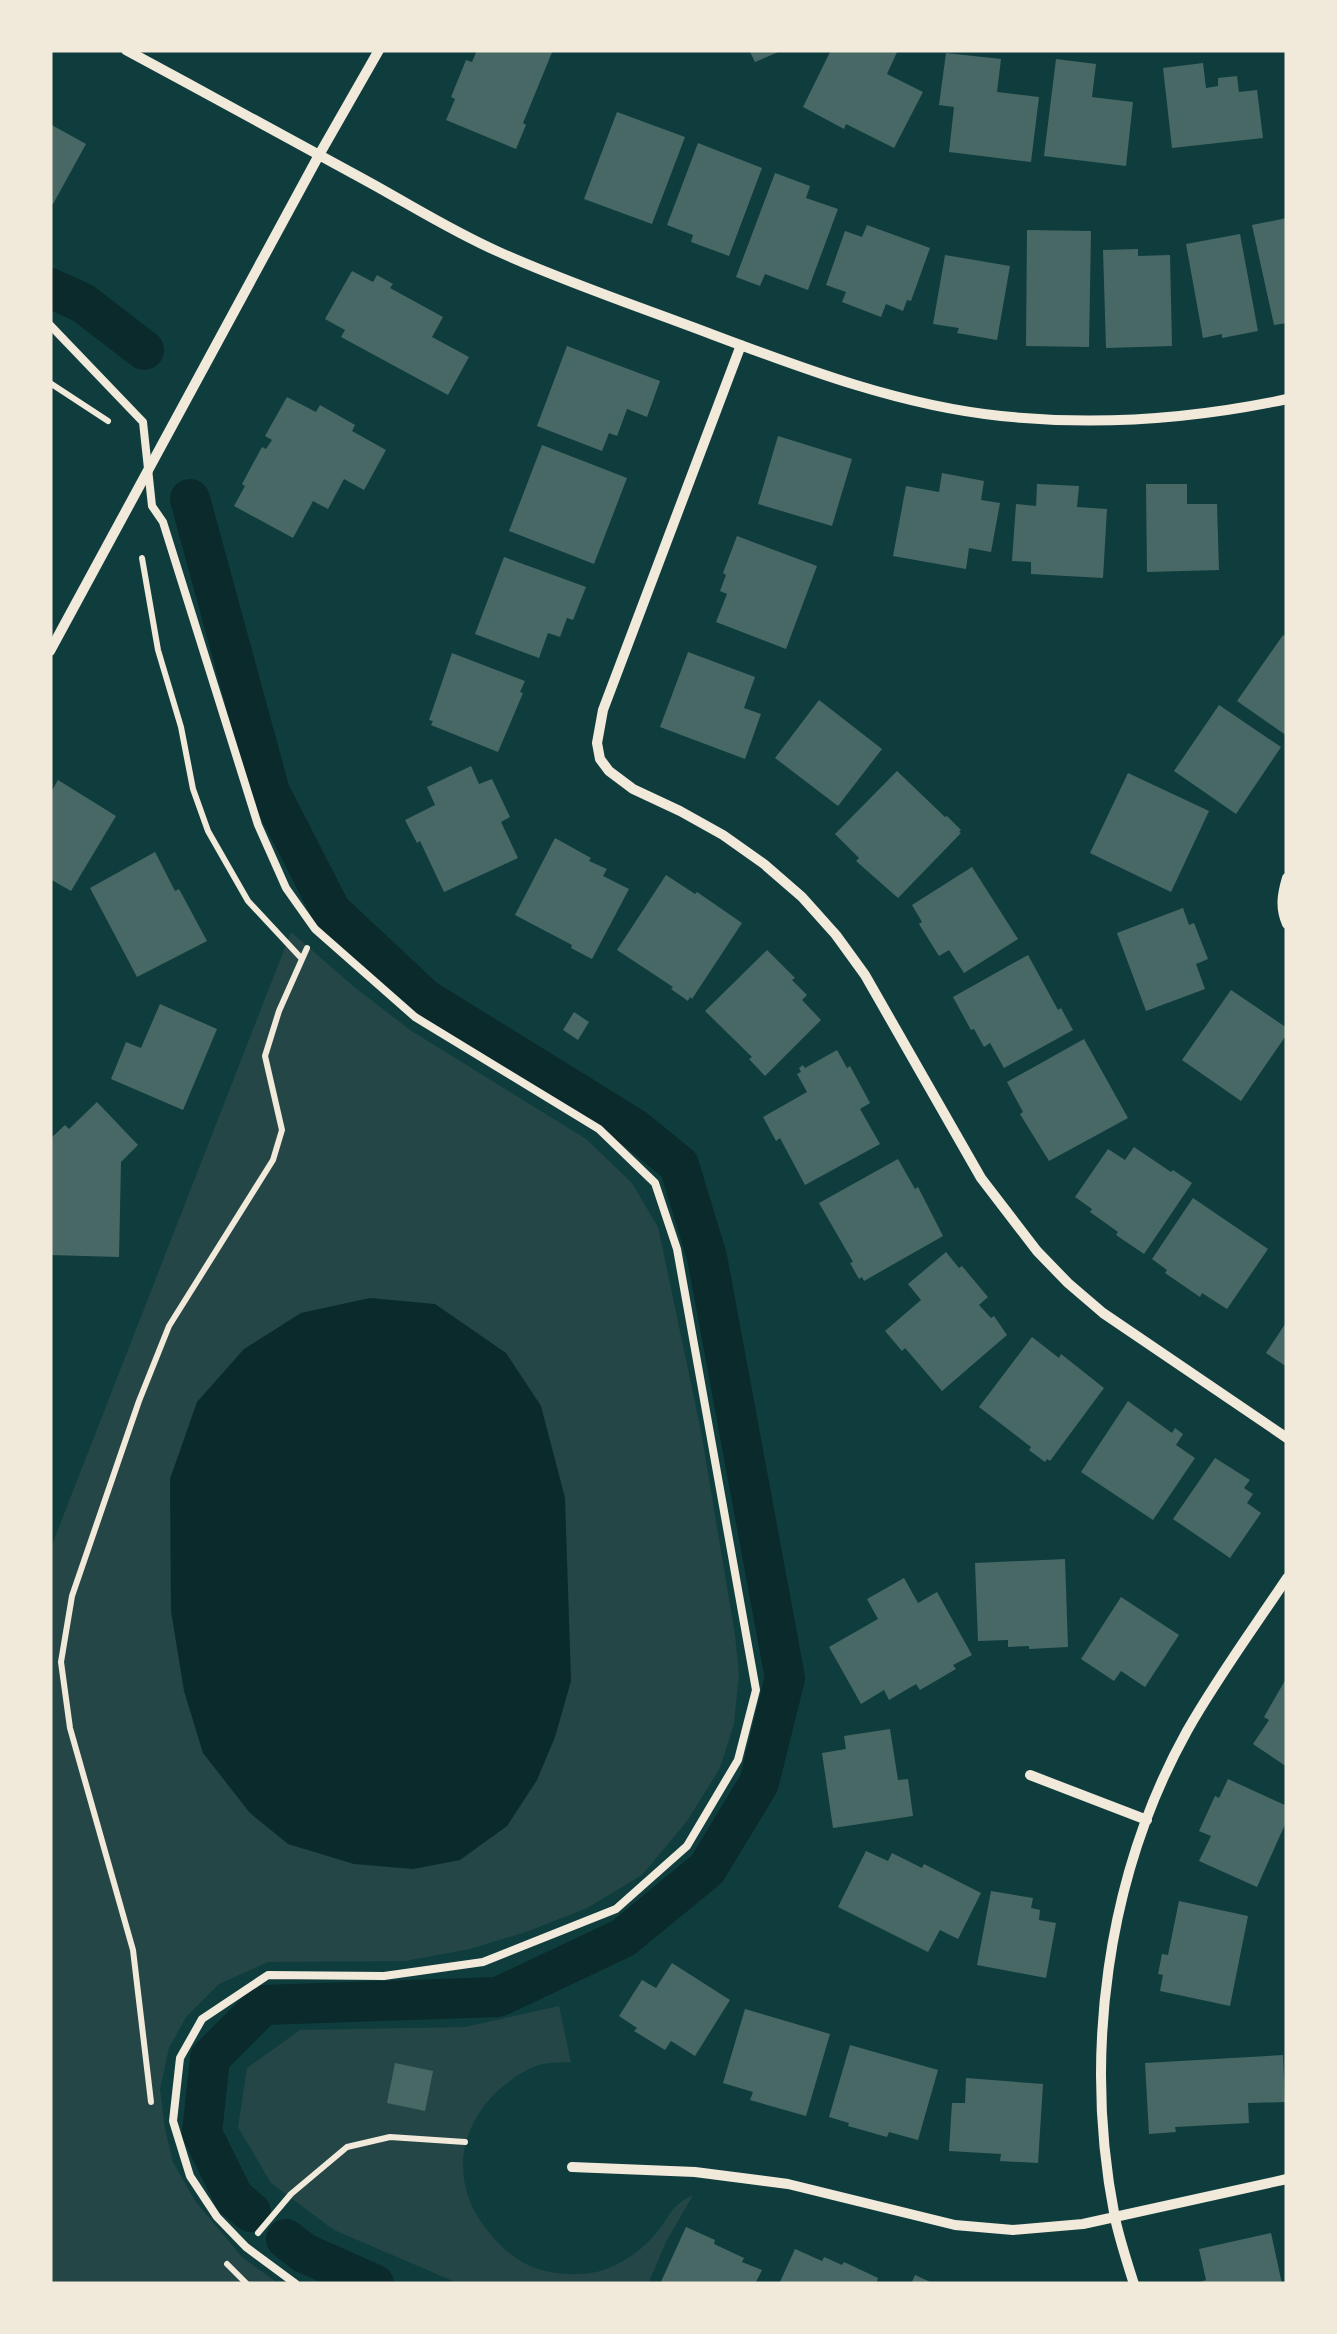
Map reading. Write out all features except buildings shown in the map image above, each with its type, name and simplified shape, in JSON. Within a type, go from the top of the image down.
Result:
[{"type":"street","points":[[126,50],[498,252],[741,345],[856,384],[938,407],[1062,420],[1178,417],[1287,399]]},
{"type":"street","points":[[50,650],[379,50]]},
{"type":"street","points":[[741,345],[603,710],[597,743],[600,759],[620,781],[723,835],[764,864],[836,935],[866,975],[981,1178],[1036,1250],[1068,1283],[1102,1313],[1287,1438]]},
{"type":"street","points":[[1287,878],[1282,911],[1287,924]]},
{"type":"street","points":[[1134,2284],[1115,2217],[1104,2126],[1104,2001],[1114,1940],[1147,1820],[1186,1733],[1287,1578]]},
{"type":"street","points":[[1030,1775],[1147,1820]]},
{"type":"street","points":[[572,2167],[695,2172],[788,2184],[926,2219],[983,2229],[1083,2224],[1287,2179]]},
{"type":"lane","points":[[50,325],[144,422],[152,506],[163,522],[258,826],[286,888],[315,929],[415,1016],[599,1129],[655,1183],[676,1249],[756,1690],[738,1760],[687,1846],[616,1910],[483,1962],[384,1976],[268,1975],[202,2018],[180,2058],[173,2121],[190,2176],[216,2216],[246,2247],[296,2284]]},
{"type":"path","points":[[50,383],[119,428]]},
{"type":"path","points":[[142,558],[158,650],[181,727],[193,789],[208,830],[248,901],[302,959]]},
{"type":"path","points":[[152,2108],[133,1950],[70,1728],[62,1662],[72,1596],[139,1400],[169,1326],[273,1160],[282,1130],[266,1056],[279,1011],[315,929]]},
{"type":"path","points":[[246,2247],[290,2194],[346,2147],[390,2138],[466,2142]]},
{"type":"path","points":[[217,2250],[247,2284]]},
{"type":"shaded area","points":[[291,932],[410,1030],[586,1139],[632,1183],[658,1227],[701,1431],[735,1635],[739,1673],[734,1724],[720,1768],[687,1821],[642,1875],[587,1908],[470,1949],[405,1961],[268,1962],[219,1984],[186,2017],[169,2048],[160,2089],[173,2162],[195,2201],[243,2258],[279,2284],[50,2284],[50,1550]]},
{"type":"shaded area","points":[[370,1298],[435,1304],[506,1353],[541,1406],[565,1498],[571,1681],[555,1737],[537,1780],[507,1826],[460,1860],[413,1869],[354,1864],[288,1844],[250,1813],[203,1753],[184,1691],[171,1611],[170,1479],[197,1402],[244,1349],[301,1313]]},
{"type":"shaded area","points":[[559,2006],[571,2062],[533,2067],[509,2081],[490,2099],[475,2119],[466,2141],[466,2189],[475,2213],[505,2250],[537,2269],[569,2274],[603,2270],[629,2257],[652,2238],[675,2207],[693,2195],[648,2284],[460,2284],[334,2230],[271,2183],[238,2127],[247,2068],[300,2030],[465,2027]]},
{"type":"waterway","points":[[50,288],[83,303],[144,350]]},
{"type":"waterway","points":[[190,499],[270,792],[331,911],[425,999],[635,1129],[679,1165],[707,1257],[785,1678],[759,1783],[707,1869],[623,1938],[498,1997],[263,2005],[210,2058],[202,2133],[234,2198],[251,2212]]},
{"type":"waterway","points":[[286,2239],[304,2253],[374,2284]]}]
